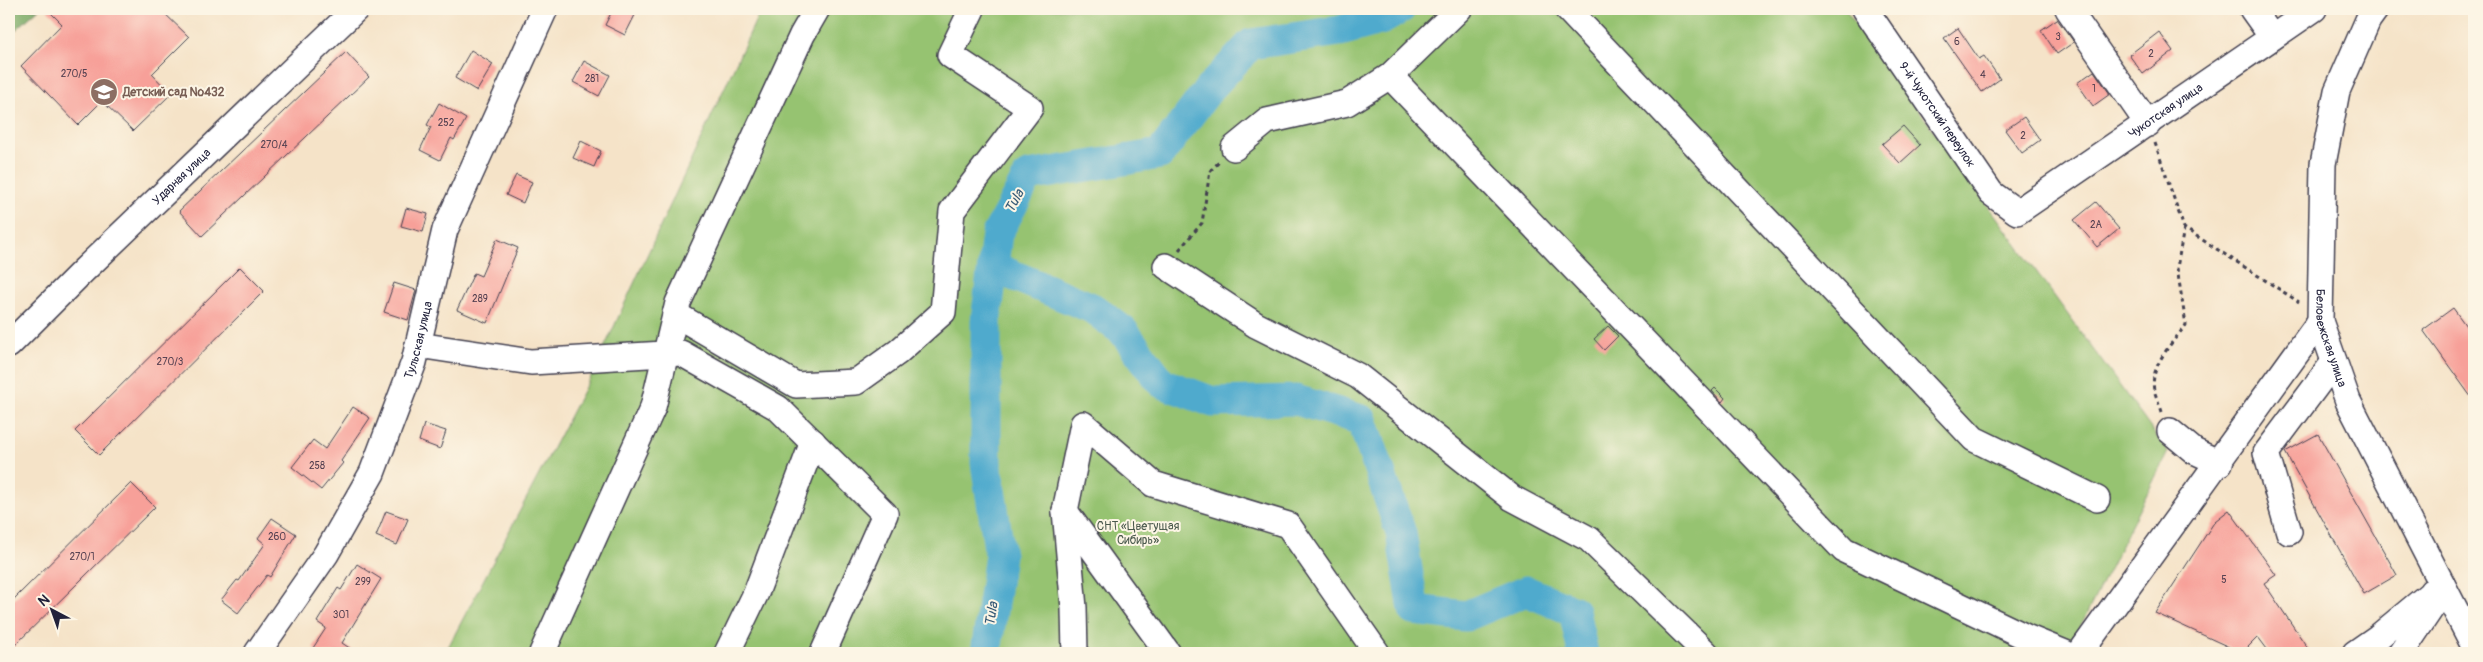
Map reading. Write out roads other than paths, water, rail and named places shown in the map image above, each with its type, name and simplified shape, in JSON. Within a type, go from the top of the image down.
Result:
[{"type":"street","name":"Ударная улица","points":[[9,345],[82,272],[356,9]]},
{"type":"street","points":[[542,653],[653,407],[678,303],[794,53],[817,9]]},
{"type":"street","points":[[675,314],[796,385],[856,382],[898,352],[942,312],[952,211],[1030,108],[950,55],[972,9]]},
{"type":"street","points":[[1234,148],[1267,121],[1347,103],[1390,76],[1459,9]]},
{"type":"street","points":[[1567,9],[1974,439],[2097,499]]},
{"type":"street","name":"9-й Чукотский переулок","points":[[1865,9],[1991,193],[2017,212]]},
{"type":"street","points":[[2068,9],[2148,124]]},
{"type":"street","points":[[2252,9],[2272,38]]},
{"type":"street","name":"Чукотская улица","points":[[2017,212],[2314,9]]},
{"type":"street","name":"Беловежская улица","points":[[2376,9],[2368,20],[2337,91],[2323,164],[2320,318],[2348,401],[2437,587],[2474,646]]},
{"type":"street","name":"Тульская улица","points":[[257,653],[326,554],[372,473],[418,345],[445,230],[536,13]]},
{"type":"street","points":[[1390,76],[1844,550],[2026,637],[2065,653]]},
{"type":"street","points":[[1166,266],[1256,325],[1358,376],[1512,498],[1589,538],[1706,653]]},
{"type":"street","points":[[2080,653],[2220,462],[2320,318]]},
{"type":"street","points":[[418,345],[531,362],[681,353],[778,408],[885,514],[823,653]]},
{"type":"street","points":[[2290,532],[2266,453],[2334,362]]},
{"type":"street","points":[[1075,653],[1074,608],[1065,511],[1083,424],[1152,484],[1288,525],[1377,653]]},
{"type":"street","points":[[2170,431],[2194,451],[2220,462]]},
{"type":"street","points":[[727,653],[756,593],[812,442]]},
{"type":"street","points":[[1065,511],[1168,653]]},
{"type":"street","points":[[2355,653],[2378,637],[2437,587]]},
{"type":"street","points":[[2401,653],[2434,604],[2437,587]]},
{"type":"waterway","name":"Tula","points":[[986,653],[1000,555],[986,463],[986,321],[997,234],[1028,176],[1160,154],[1209,89],[1251,44],[1340,31],[1383,19],[1400,9]]},
{"type":"waterway","points":[[993,267],[1092,308],[1123,331],[1162,383],[1213,402],[1296,400],[1362,420],[1401,533],[1414,610],[1466,616],[1526,591],[1574,611],[1583,653]]},
{"type":"place","name":"Детский сад №432","points":[[104,92]]},
{"type":"park label","name":"СНТ «Цветущая Сибирь»","points":[[1138,533]]}]
